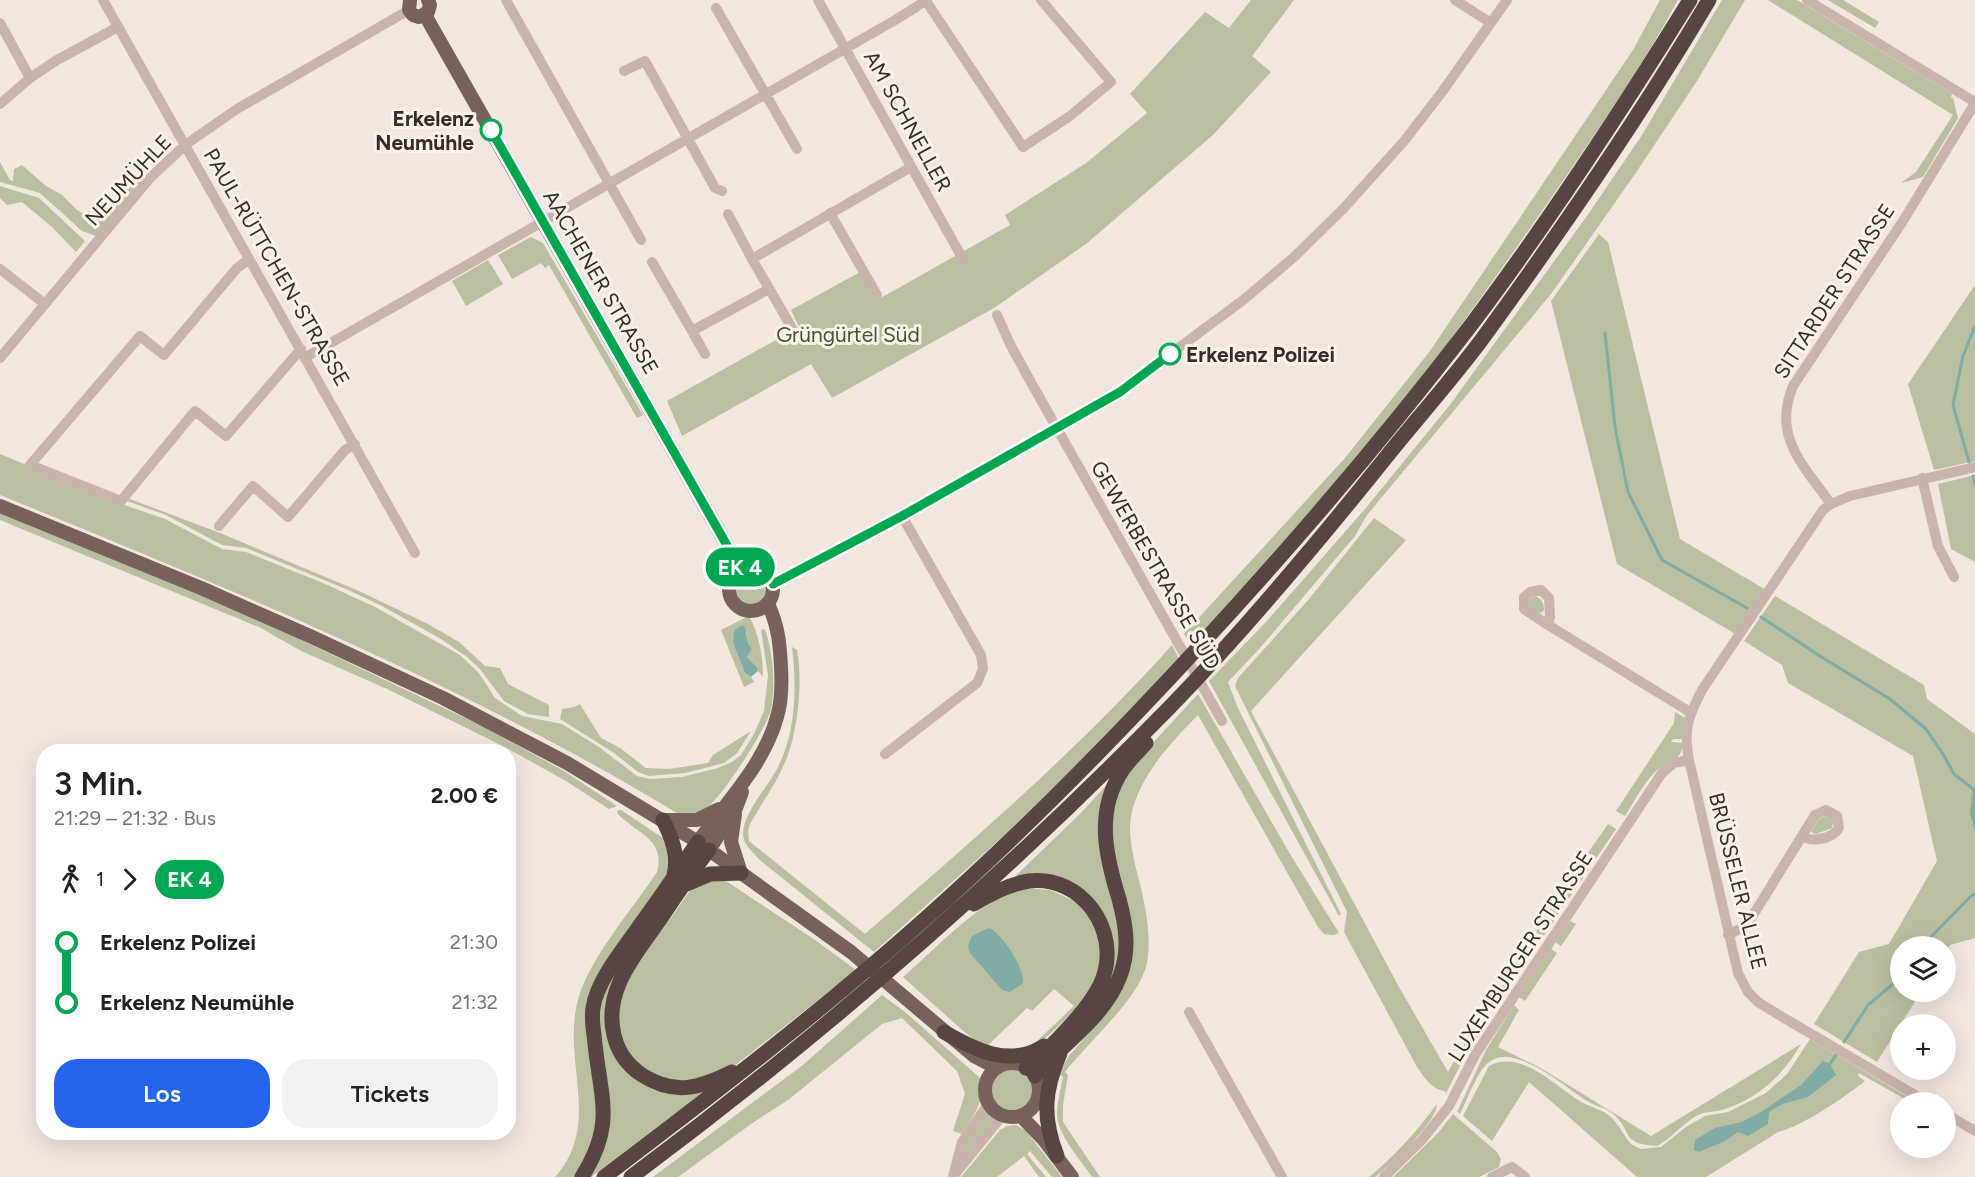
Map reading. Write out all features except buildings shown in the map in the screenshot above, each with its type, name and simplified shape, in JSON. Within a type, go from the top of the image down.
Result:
[{"type":"highway","points":[[604,1177],[787,1036],[926,918],[1047,804],[1138,713],[1271,568],[1380,438],[1484,308],[1589,159],[1690,0]]},
{"type":"highway","points":[[631,1177],[791,1054],[946,921],[1054,820],[1168,708],[1322,537],[1477,345],[1616,148],[1709,0]]},
{"type":"highway","points":[[1030,1072],[1099,1010],[1116,987],[1126,948],[1125,920],[1105,844],[1107,809],[1120,774],[1152,735],[1168,708]]},
{"type":"highway","points":[[663,820],[669,831],[676,857],[677,883],[617,986],[611,1016],[615,1043],[622,1057],[637,1071],[657,1084],[672,1088],[688,1088],[707,1084],[735,1070],[787,1036]]},
{"type":"highway","points":[[582,1177],[598,1148],[603,1125],[604,1105],[592,1017],[593,1006],[602,983],[615,961],[677,883],[703,846]]},
{"type":"highway","points":[[677,883],[710,874],[741,873]]},
{"type":"highway","points":[[946,921],[989,895],[1029,881],[1062,885],[1078,894],[1097,913],[1106,935],[1108,958],[1106,970],[1100,988],[1060,1043],[1050,1082],[1046,1112],[1047,1124],[1057,1156]]},
{"type":"highway","points":[[944,1032],[976,1050],[996,1056],[1034,1053],[1060,1043]]},
{"type":"main road","points":[[409,5],[416,16],[425,15],[429,9],[429,0]]},
{"type":"main road","name":"AACHENER STRASSE","points":[[425,15],[741,570]]},
{"type":"main road","points":[[0,506],[201,588],[443,698],[567,763],[703,846],[852,952],[944,1032],[958,1052],[992,1073]]},
{"type":"main road","points":[[747,567],[760,568],[767,573],[773,584],[773,595],[763,607],[748,611],[739,608],[730,596],[731,581],[747,567]]},
{"type":"main road","points":[[703,846],[747,779],[770,737],[777,717],[781,699],[781,666],[765,622],[763,607]]},
{"type":"main road","points":[[663,820],[697,820],[731,806]]},
{"type":"main road","points":[[731,806],[731,842],[741,873]]},
{"type":"main road","points":[[1010,1063],[1030,1072],[1039,1091],[1037,1099],[1024,1114],[1013,1118],[1002,1116],[993,1110],[988,1104],[984,1091],[992,1073],[1010,1063]]},
{"type":"main road","points":[[1024,1114],[1072,1177]]},
{"type":"street","name":"PAUL-RÜTTCHEN-STRASSE","points":[[103,0],[415,554]]},
{"type":"street","points":[[506,0],[641,240]]},
{"type":"street","name":"AM SCHNELLER","points":[[818,0],[964,261]]},
{"type":"street","points":[[249,259],[237,268],[164,355],[140,336],[30,465],[121,501],[195,411],[226,436],[303,353],[543,222],[926,0],[1023,147],[1070,116],[1111,82],[1041,0]]},
{"type":"street","points":[[1455,0],[1491,23]]},
{"type":"street","points":[[773,584],[902,516],[1120,392],[1242,301],[1293,258],[1344,208],[1421,121],[1507,0]]},
{"type":"street","points":[[1807,0],[1975,102]]},
{"type":"street","name":"NEUMÜHLE","points":[[0,358],[150,178],[185,145],[237,109],[409,5]]},
{"type":"street","points":[[716,8],[797,149]]},
{"type":"street","points":[[0,23],[30,78]]},
{"type":"street","points":[[0,104],[30,78],[57,60],[118,27]]},
{"type":"street","points":[[624,71],[645,61],[715,188],[722,191]]},
{"type":"street","name":"SITTARDER STRASSE","points":[[1831,504],[1797,455],[1786,433],[1787,400],[1793,386],[1903,221],[1975,102]]},
{"type":"street","points":[[752,259],[911,167]]},
{"type":"street","points":[[830,213],[877,294]]},
{"type":"street","points":[[728,214],[792,328]]},
{"type":"street","points":[[652,262],[705,354]]},
{"type":"street","points":[[0,269],[45,304]]},
{"type":"street","points":[[692,332],[769,288]]},
{"type":"street","name":"GEWERBESTRASSE SÜD","points":[[997,315],[1010,344],[1056,428],[1222,721]]},
{"type":"street","points":[[219,526],[253,486],[288,517],[345,450],[355,444]]},
{"type":"street","name":"BRÜSSELER ALLEE","points":[[1910,1092],[1758,1002],[1748,992],[1738,973],[1728,935],[1685,741],[1690,712],[1701,690],[1816,519],[1831,504],[1850,496],[1975,467]]},
{"type":"street","points":[[1922,478],[1938,546],[1954,577]]},
{"type":"street","points":[[885,754],[977,683],[983,669],[981,655],[902,516]]},
{"type":"street","points":[[1548,625],[1690,712]]},
{"type":"street","name":"LUXEMBURGER STRASSE","points":[[1384,1177],[1422,1140],[1449,1106],[1475,1055],[1662,773],[1674,763],[1689,760]]},
{"type":"street","points":[[1728,935],[1747,925],[1802,837]]},
{"type":"street","points":[[1189,1012],[1282,1177]]},
{"type":"street","points":[[953,1177],[962,1142],[988,1104]]},
{"type":"street","points":[[953,1177],[1002,1116]]},
{"type":"street","points":[[1956,1119],[1974,1129]]},
{"type":"street","points":[[1492,1177],[1512,1167],[1525,1177]]},
{"type":"green space","name":"Grüngürtel Süd","points":[[1251,0],[1294,0],[1252,56],[1271,72],[1213,135],[1086,244],[994,308],[832,398],[811,364],[682,436],[667,401],[799,327],[791,310],[862,271],[879,299],[1010,225],[1005,215],[1086,163],[1147,113],[1130,94],[1205,12],[1229,28]]},
{"type":"green space","points":[[1660,0],[1678,0],[1605,119],[1463,323],[1353,465],[1192,645],[1184,634],[1345,458],[1430,351],[1633,50]]},
{"type":"green space","points":[[1722,0],[1745,0],[1697,81],[1551,294],[1367,515],[1355,536],[1260,648],[1228,682],[1237,706],[1341,914],[1339,916],[1209,681],[1267,621],[1365,509],[1449,406],[1587,216],[1642,135]]},
{"type":"green space","points":[[1768,0],[1797,0],[1952,94],[1958,118],[1923,177],[1901,183],[1916,172],[1953,115]]},
{"type":"green space","points":[[1828,0],[1843,0],[1879,22],[1875,28]]},
{"type":"green space","points":[[0,162],[10,180],[13,181],[14,169],[22,165],[46,186],[62,195],[77,210],[97,221],[141,172],[143,179],[96,236],[82,231],[40,193],[0,182]]},
{"type":"green space","points":[[0,186],[39,198],[85,241],[76,252],[52,227],[22,202],[7,205],[0,198]]},
{"type":"green space","points":[[1599,234],[1608,242],[1680,539],[1766,590],[1737,635],[1617,564],[1551,301]]},
{"type":"green space","points":[[531,237],[543,243],[643,415],[637,418],[549,265],[545,268],[541,263],[512,279],[498,255]]},
{"type":"green space","points":[[488,260],[503,284],[466,306],[452,281]]},
{"type":"green space","points":[[1975,285],[1975,461],[1934,470],[1908,384]]},
{"type":"green space","points":[[0,454],[165,519],[222,549],[246,552],[375,607],[460,655],[479,673],[495,698],[522,716],[562,724],[599,747],[637,776],[650,779],[682,777],[718,768],[741,755],[764,711],[768,675],[761,630],[765,629],[773,669],[771,710],[750,750],[716,798],[698,814],[680,815],[516,723],[432,681],[260,603],[0,495]]},
{"type":"green space","points":[[1975,475],[1975,562],[1951,549],[1938,484]]},
{"type":"green space","points":[[130,499],[220,533],[359,591],[428,624],[459,642],[485,666],[500,668],[508,684],[549,705],[549,717],[528,714],[504,701],[480,669],[467,657],[441,639],[382,606],[246,548],[222,545],[166,515],[127,501]]},
{"type":"green space","points":[[0,512],[206,595],[486,728],[515,744],[499,744],[387,689],[301,651],[261,628],[0,520]]},
{"type":"green space","points":[[1374,518],[1406,540],[1251,711],[1399,987],[1448,1072],[1457,1056],[1460,1059],[1461,1064],[1446,1093],[1432,1086],[1417,1067],[1344,932],[1347,912],[1235,686],[1238,678],[1309,599]]},
{"type":"green space","points":[[752,572],[764,576],[768,588],[764,600],[752,604],[740,600],[736,588],[740,576]]},
{"type":"green space","points":[[1534,596],[1543,603],[1544,610],[1541,613],[1534,611],[1528,605],[1528,600]]},
{"type":"green space","points":[[1775,596],[1924,685],[1927,699],[1975,734],[1975,938],[1956,943],[1956,936],[1894,936],[1937,861],[1913,756],[1788,683],[1782,665],[1744,641]]},
{"type":"green space","points":[[749,616],[760,645],[763,677],[747,657],[752,649],[748,643],[746,631],[733,643],[745,673],[754,682],[744,687],[721,630]]},
{"type":"green space","points":[[1172,645],[1179,659],[1087,754],[1009,831],[874,952],[761,861],[745,842],[743,834],[747,818],[777,769],[788,740],[794,710],[792,647],[797,650],[800,676],[794,735],[782,768],[750,824],[749,841],[865,934],[1062,758]]},
{"type":"green space","points":[[1198,694],[1290,854],[1339,933],[1324,934],[1318,927],[1198,715],[1154,766],[1137,796],[1132,811],[1131,845],[1148,930],[1147,963],[1142,977],[1124,1005],[1065,1072],[1068,1075],[1063,1122],[1100,1177],[1092,1177],[1066,1140],[1059,1123],[1057,1110],[1063,1077],[1058,1074],[1069,1056],[1099,1021],[1123,986],[1111,825],[1119,790],[1138,759]]},
{"type":"green space","points":[[580,704],[601,738],[620,748],[646,768],[669,769],[708,763],[713,755],[751,731],[737,753],[724,763],[685,773],[649,776],[638,772],[614,753],[560,719],[562,709]]},
{"type":"green space","points":[[1675,712],[1685,718],[1682,739],[1673,739],[1671,742],[1683,743],[1680,754],[1655,772],[1625,816],[1616,811],[1674,723]]},
{"type":"green space","points":[[516,745],[564,771],[617,806],[609,809],[566,781],[516,753]]},
{"type":"green space","points":[[1113,778],[1107,796],[1123,953],[1102,1003],[1112,953],[1077,889],[1006,885],[1080,814]]},
{"type":"green space","points":[[618,810],[666,840],[674,865],[600,980],[598,1132],[578,1177],[555,1177],[569,1156],[576,1135],[579,1113],[574,1046],[574,1023],[578,1000],[592,967],[657,872],[659,861],[653,844],[624,820],[617,813]]},
{"type":"green space","points":[[1828,815],[1834,818],[1832,828],[1813,833],[1811,831],[1819,819]]},
{"type":"green space","points":[[1608,824],[1616,829],[1543,937],[1536,932]]},
{"type":"green space","points":[[717,879],[726,881],[856,970],[728,1071],[679,1085],[633,1065],[621,1044],[616,998],[640,955],[663,929],[694,885]]},
{"type":"green space","points":[[1024,888],[1050,890],[1084,908],[1101,939],[1100,973],[1082,1004],[1038,1045],[1035,1043],[1074,1006],[1054,989],[1032,1011],[1027,1008],[987,1046],[977,1042],[961,1029],[903,977],[975,914],[1007,894]]},
{"type":"green space","points":[[1570,921],[1576,924],[1561,946],[1555,942]]},
{"type":"green space","points":[[1531,940],[1538,945],[1502,999],[1496,996]]},
{"type":"green space","points":[[1890,942],[1890,1002],[1915,1002],[1907,1014],[1890,1014],[1890,1041],[1877,1062],[1814,1024],[1859,952]]},
{"type":"green space","points":[[1551,949],[1557,953],[1525,1001],[1519,997]]},
{"type":"green space","points":[[623,956],[606,1003],[605,1021],[627,1072],[709,1088],[591,1177],[586,1177],[601,1149],[595,1012]]},
{"type":"green space","points":[[882,995],[905,1012],[979,1077],[982,1092],[978,1107],[962,1134],[953,1131],[965,1094],[957,1071],[902,1018],[882,1024],[788,1100],[678,1177],[653,1177],[803,1065]]},
{"type":"green space","points":[[1514,1005],[1519,1010],[1498,1047],[1539,1067],[1651,1136],[1801,1044],[1786,1066],[1760,1091],[1738,1104],[1698,1115],[1657,1146],[1632,1139],[1612,1113],[1587,1101],[1540,1069],[1512,1058],[1500,1057],[1485,1066],[1460,1114],[1457,1112],[1486,1050]]},
{"type":"green space","points":[[1481,1018],[1484,1020],[1482,1024],[1484,1027],[1469,1050],[1466,1049],[1463,1054],[1460,1051]]},
{"type":"green space","points":[[1810,1039],[1899,1092],[1892,1092],[1859,1073],[1858,1076],[1865,1081],[1835,1103],[1812,1117],[1778,1132],[1706,1177],[1637,1177],[1529,1082],[1492,1141],[1463,1116],[1489,1066],[1501,1062],[1514,1062],[1539,1072],[1583,1103],[1609,1115],[1631,1144],[1641,1149],[1661,1147],[1686,1127],[1705,1116],[1728,1112],[1766,1093],[1787,1074]]},
{"type":"green space","points":[[1011,1069],[1027,1075],[1033,1091],[1027,1107],[1011,1113],[995,1107],[989,1091],[995,1075]]},
{"type":"green space","points":[[1437,1104],[1435,1112],[1412,1143],[1375,1177],[1369,1177],[1405,1143]]},
{"type":"green space","points":[[987,1112],[996,1119],[960,1164],[966,1143]]},
{"type":"green space","points":[[1453,1114],[1497,1152],[1501,1159],[1499,1167],[1479,1177],[1393,1177],[1438,1133]]},
{"type":"green space","points":[[1016,1125],[1026,1131],[1062,1177],[1052,1177],[1030,1151],[1027,1154],[1046,1177],[1039,1177],[1024,1156],[997,1177],[961,1177],[1000,1130]]},
{"type":"water","points":[[742,625],[745,627],[748,643],[752,649],[747,657],[758,671],[751,677],[745,673],[733,643],[734,631]]},
{"type":"water","points":[[1975,787],[1975,833],[1970,813]]},
{"type":"water","points":[[989,928],[1006,944],[1017,961],[1023,977],[1023,983],[1010,992],[1002,990],[970,953],[968,946],[972,936]]},
{"type":"water","points":[[1823,1061],[1830,1064],[1836,1075],[1808,1097],[1782,1104],[1769,1112],[1768,1124],[1748,1136],[1738,1132],[1725,1141],[1699,1152],[1694,1150],[1695,1140],[1715,1128],[1742,1122],[1761,1112],[1801,1085]]},
{"type":"waterway","points":[[1969,462],[1953,405],[1963,356],[1975,326]]},
{"type":"waterway","points":[[1605,333],[1615,427],[1628,492],[1662,560],[1747,608]]},
{"type":"waterway","points":[[1973,476],[1975,484]]},
{"type":"waterway","points":[[1761,617],[1890,699],[1926,729],[1954,774],[1973,789]]},
{"type":"waterway","points":[[1932,936],[1975,894]]},
{"type":"waterway","points":[[1844,1042],[1868,1005],[1890,986]]},
{"type":"waterway","points":[[1830,1064],[1836,1055]]},
{"type":"bus line","points":[[491,130],[741,570],[747,567],[760,568],[767,573],[773,584],[902,516],[1120,392],[1170,354]]},
{"type":"place","name":"Erkelenz Neumühle","points":[[491,130]]},
{"type":"place","name":"Erkelenz Polizei","points":[[1170,354]]}]
